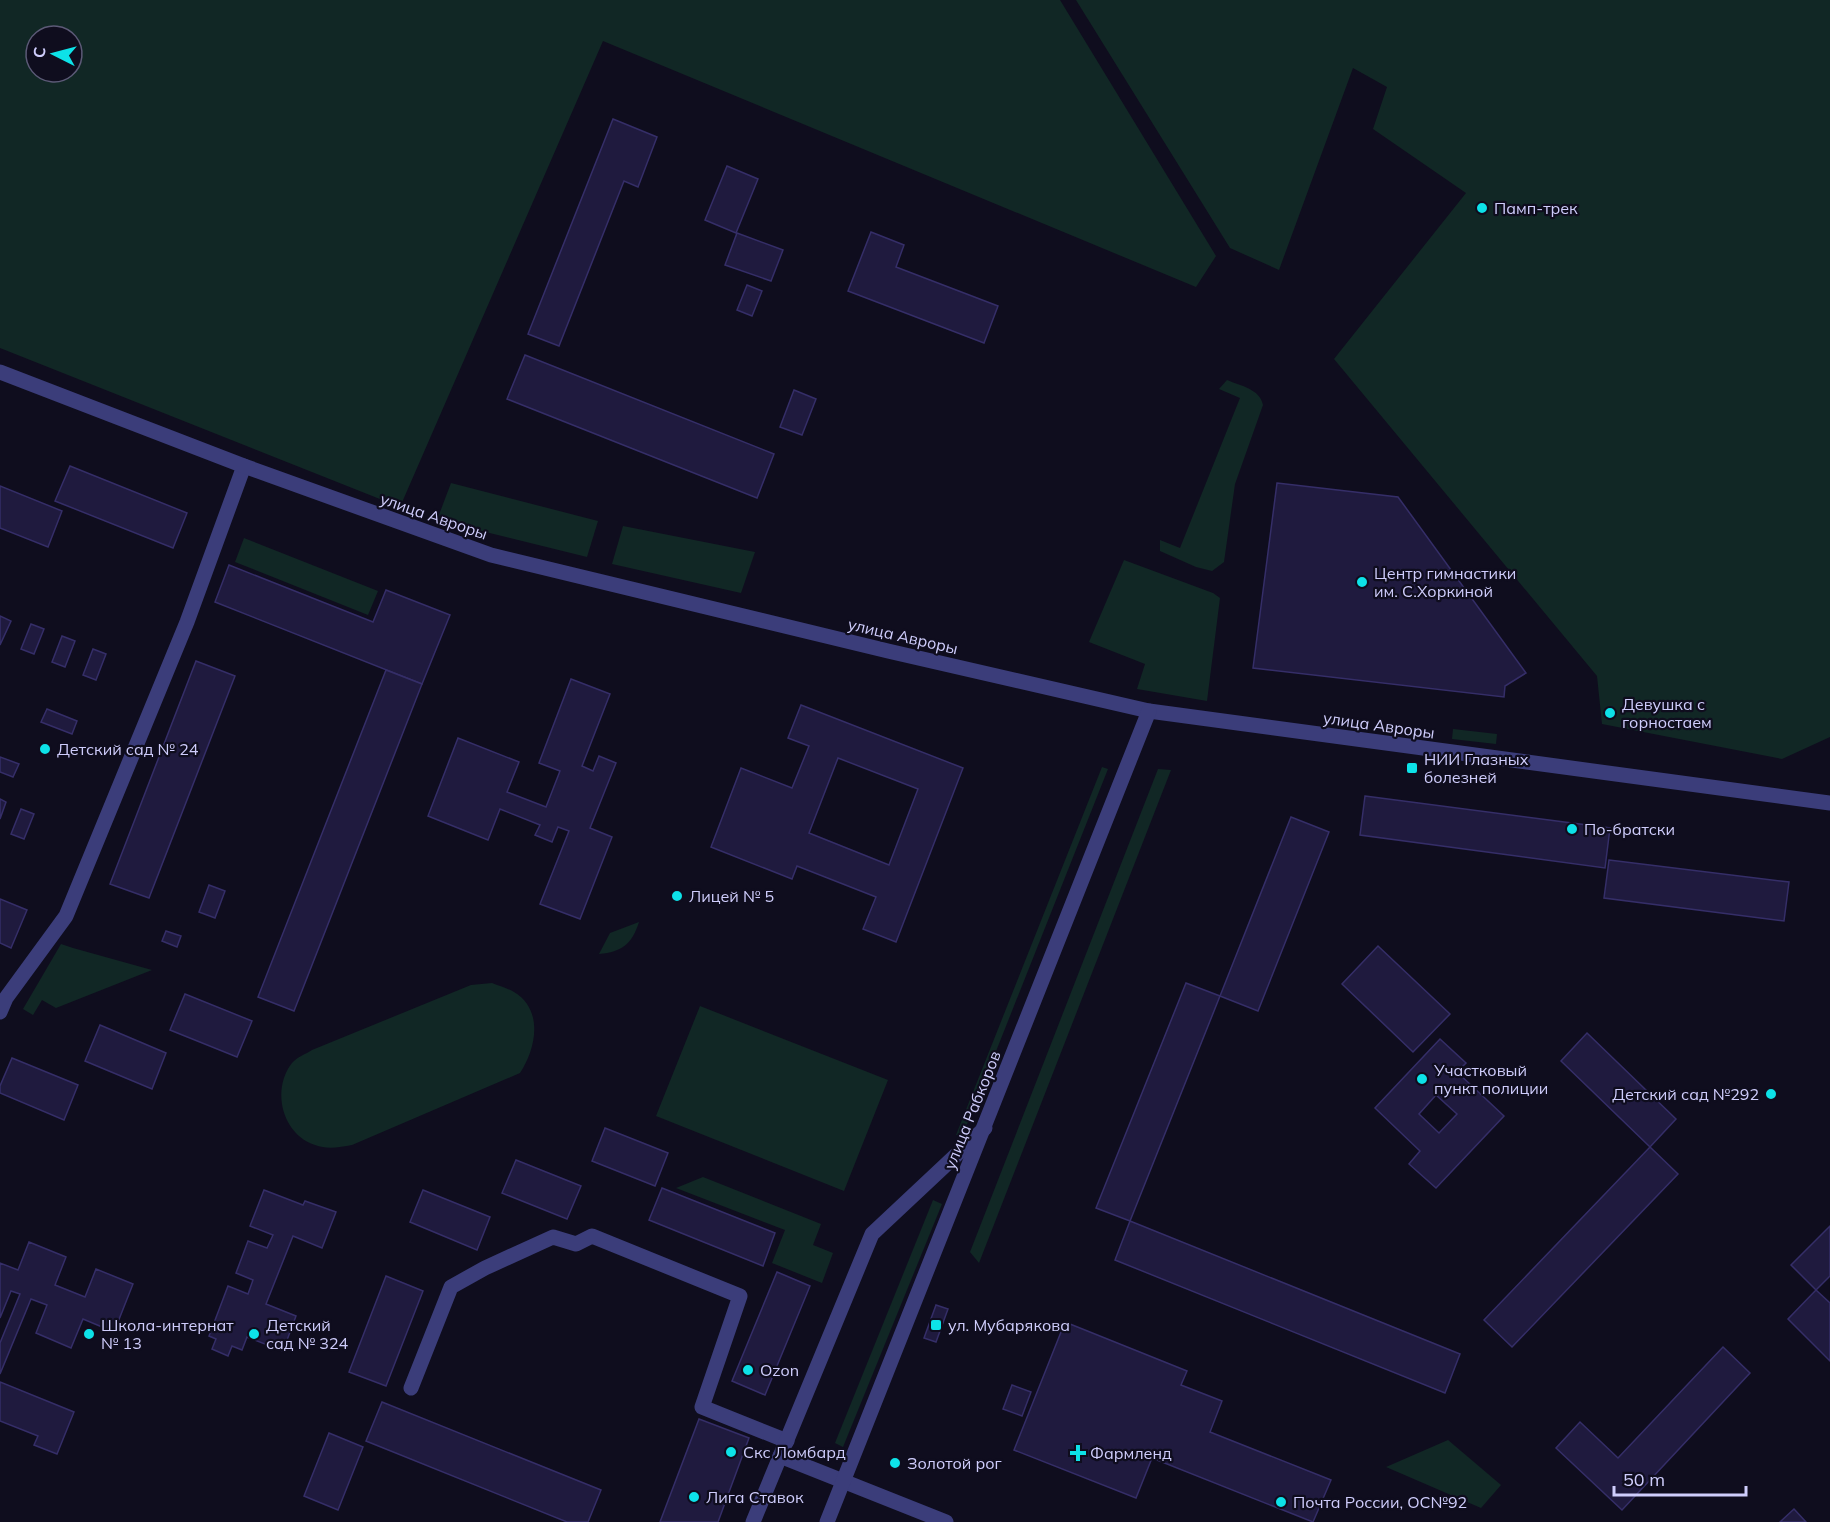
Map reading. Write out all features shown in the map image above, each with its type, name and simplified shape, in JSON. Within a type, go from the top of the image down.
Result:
[{"type":"street","name":"улица Авроры","points":[[0,372],[244,466],[491,555],[1149,711],[1830,803]]},
{"type":"street","points":[[0,1012],[6,998],[66,916],[187,622],[244,466]]},
{"type":"street","name":"улица Рабкоров","points":[[827,1522],[1149,711]]},
{"type":"street","points":[[753,1522],[872,1234],[985,1128]]},
{"type":"street","points":[[411,1388],[451,1287],[485,1268],[553,1237],[576,1244],[592,1236],[740,1296],[702,1407],[787,1441]]},
{"type":"street","points":[[780,1456],[946,1522]]},
{"type":"green space","points":[[0,0],[1060,0],[1216,256],[1196,287],[603,41],[400,507],[0,348]]},
{"type":"green space","points":[[1076,0],[1830,0],[1830,737],[1782,759],[1602,724],[1597,676],[1334,359],[1466,193],[1373,129],[1387,87],[1353,68],[1279,270],[1230,248]]},
{"type":"green space","points":[[1227,380],[1254,392],[1263,405],[1235,484],[1224,562],[1212,571],[1196,567],[1160,551],[1160,540],[1180,548],[1240,398],[1219,389]]},
{"type":"green space","points":[[451,483],[598,521],[587,557],[437,520]]},
{"type":"green space","points":[[623,526],[755,552],[741,593],[612,564]]},
{"type":"green space","points":[[244,538],[378,591],[368,615],[235,562]]},
{"type":"green space","points":[[1124,560],[1213,593],[1220,598],[1207,701],[1137,689],[1145,664],[1089,642]]},
{"type":"green space","points":[[1453,729],[1497,734],[1496,744],[1452,739]]},
{"type":"green space","points":[[1102,767],[1108,769],[962,1137],[956,1135]]},
{"type":"green space","points":[[1158,769],[1171,770],[979,1263],[970,1252]]},
{"type":"green space","points":[[639,922],[633,936],[620,949],[599,954],[610,933]]},
{"type":"green space","points":[[61,944],[152,970],[56,1008],[42,1000],[33,1015],[23,1009]]},
{"type":"green space","points":[[492,983],[514,992],[530,1009],[534,1030],[533,1042],[520,1073],[352,1145],[334,1148],[320,1147],[304,1139],[295,1131],[283,1110],[281,1098],[286,1074],[296,1059],[312,1050],[471,985]]},
{"type":"green space","points":[[700,1006],[888,1080],[844,1191],[656,1116]]},
{"type":"green space","points":[[703,1177],[821,1224],[813,1245],[833,1253],[822,1283],[772,1263],[785,1230],[676,1188]]},
{"type":"green space","points":[[933,1200],[942,1204],[843,1447],[835,1443]]},
{"type":"green space","points":[[1448,1440],[1501,1485],[1481,1508],[1386,1467]]},
{"type":"building","points":[[613,119],[657,137],[638,187],[624,181],[559,346],[528,334]]},
{"type":"building","points":[[727,166],[758,179],[736,233],[705,220]]},
{"type":"building","points":[[871,232],[904,245],[896,267],[998,306],[984,343],[848,291]]},
{"type":"building","points":[[737,233],[783,250],[771,281],[725,265]]},
{"type":"building","points":[[747,285],[762,291],[752,316],[737,310]]},
{"type":"building","points":[[525,355],[774,454],[757,498],[507,399]]},
{"type":"building","points":[[794,390],[816,399],[802,435],[780,427]]},
{"type":"building","points":[[70,466],[187,513],[173,548],[55,501]]},
{"type":"building","name":"Центр гимнастики им. С.Хоркиной","points":[[1277,483],[1398,497],[1526,673],[1505,686],[1504,697],[1253,668]]},
{"type":"building","points":[[0,486],[62,511],[48,547],[0,528]]},
{"type":"building","points":[[229,565],[373,622],[386,590],[450,615],[422,684],[215,602]]},
{"type":"building","points":[[0,616],[11,621],[0,645]]},
{"type":"building","points":[[31,624],[44,629],[34,654],[21,649]]},
{"type":"building","points":[[62,636],[75,641],[65,667],[52,662]]},
{"type":"building","points":[[93,649],[106,654],[96,680],[83,675]]},
{"type":"building","points":[[196,661],[235,676],[149,898],[110,884]]},
{"type":"building","points":[[386,670],[422,684],[294,1011],[258,997]]},
{"type":"building","points":[[571,679],[610,694],[582,766],[593,771],[599,756],[616,763],[590,828],[612,837],[580,919],[540,904],[569,831],[558,827],[552,842],[535,835],[540,825],[500,809],[488,840],[428,816],[458,738],[519,762],[507,792],[546,807],[560,771],[539,763]]},
{"type":"building","points":[[801,705],[963,768],[896,942],[863,929],[876,897],[797,866],[792,879],[711,847],[741,768],[792,788],[809,746],[788,738]],"holes":[[[838,758],[918,789],[889,865],[809,833]]]},
{"type":"building","points":[[47,709],[77,721],[72,734],[41,722]]},
{"type":"building","points":[[0,757],[19,764],[13,777],[0,772]]},
{"type":"building","points":[[1365,796],[1610,828],[1605,868],[1360,835]]},
{"type":"building","points":[[0,799],[6,802],[0,819]]},
{"type":"building","points":[[21,809],[34,814],[24,839],[11,834]]},
{"type":"building","points":[[1291,817],[1329,832],[1258,1011],[1220,996]]},
{"type":"building","points":[[1609,860],[1789,882],[1784,921],[1604,898]]},
{"type":"building","points":[[209,885],[225,891],[215,918],[199,912]]},
{"type":"building","points":[[0,899],[27,910],[11,948],[0,943]]},
{"type":"building","points":[[166,931],[181,936],[177,947],[162,941]]},
{"type":"building","points":[[1378,946],[1450,1014],[1413,1052],[1342,984]]},
{"type":"building","points":[[1186,983],[1220,996],[1130,1221],[1096,1208]]},
{"type":"building","points":[[185,994],[252,1021],[237,1057],[170,1030]]},
{"type":"building","points":[[100,1025],[166,1053],[152,1089],[85,1061]]},
{"type":"building","points":[[1587,1033],[1676,1119],[1650,1147],[1561,1061]]},
{"type":"building","points":[[1440,1039],[1466,1063],[1457,1072],[1504,1116],[1436,1188],[1409,1164],[1420,1151],[1375,1108]],"holes":[[[1436,1095],[1457,1114],[1439,1133],[1419,1114]]]},
{"type":"building","points":[[12,1058],[78,1085],[64,1120],[0,1093],[0,1086]]},
{"type":"building","points":[[605,1128],[668,1153],[655,1186],[592,1161]]},
{"type":"building","points":[[1650,1147],[1678,1174],[1512,1347],[1484,1320]]},
{"type":"building","points":[[516,1160],[581,1186],[567,1219],[502,1193]]},
{"type":"building","points":[[662,1188],[775,1233],[763,1266],[649,1220]]},
{"type":"building","points":[[264,1190],[303,1205],[305,1201],[336,1212],[322,1248],[293,1236],[266,1304],[296,1316],[283,1351],[247,1337],[242,1350],[232,1346],[228,1356],[212,1349],[216,1339],[209,1336],[228,1286],[248,1294],[253,1280],[236,1273],[248,1241],[267,1248],[273,1235],[250,1226]]},
{"type":"building","points":[[423,1190],[490,1217],[477,1250],[410,1222]]},
{"type":"building","points":[[1130,1221],[1460,1354],[1445,1393],[1115,1260]]},
{"type":"building","points":[[1830,1226],[1830,1276],[1816,1290],[1791,1265]]},
{"type":"building","points":[[29,1242],[66,1257],[55,1285],[85,1297],[96,1269],[133,1284],[114,1332],[83,1319],[71,1348],[36,1333],[47,1305],[31,1299],[0,1374],[0,1343],[20,1294],[11,1291],[0,1318],[0,1263],[18,1270]]},
{"type":"building","points":[[777,1272],[810,1286],[765,1395],[732,1381]]},
{"type":"building","points":[[386,1276],[423,1291],[386,1386],[349,1372]]},
{"type":"building","points":[[1816,1290],[1830,1303],[1830,1361],[1788,1319]]},
{"type":"building","points":[[936,1305],[948,1309],[936,1342],[924,1338]]},
{"type":"building","points":[[1065,1322],[1187,1371],[1181,1385],[1222,1401],[1210,1432],[1331,1480],[1313,1522],[1152,1458],[1136,1498],[1014,1450]]},
{"type":"building","points":[[1723,1347],[1750,1373],[1622,1510],[1556,1448],[1580,1422],[1618,1458]]},
{"type":"building","points":[[0,1382],[74,1412],[57,1454],[34,1445],[38,1436],[0,1421]]},
{"type":"building","points":[[1012,1385],[1031,1392],[1022,1416],[1003,1409]]},
{"type":"building","points":[[382,1402],[601,1490],[588,1522],[567,1522],[366,1441]]},
{"type":"building","points":[[699,1419],[749,1438],[718,1522],[660,1522]]},
{"type":"building","points":[[329,1433],[363,1447],[338,1510],[304,1496]]},
{"type":"building","points":[[1794,1509],[1806,1522],[1780,1522]]},
{"type":"place","name":"Памп-трек","points":[[1482,208]]},
{"type":"place","name":"Центр гимнастики им. С.Хоркиной","points":[[1362,582]]},
{"type":"place","name":"Девушка с горностаем","points":[[1610,713]]},
{"type":"place","name":"Детский сад № 24","points":[[45,749]]},
{"type":"place","name":"НИИ Глазных болезней","points":[[1412,768]]},
{"type":"place","name":"По-братски","points":[[1572,829]]},
{"type":"place","name":"Лицей № 5","points":[[677,896]]},
{"type":"place","name":"Участковый пункт полиции","points":[[1422,1079]]},
{"type":"place","name":"Детский сад №292","points":[[1771,1094]]},
{"type":"place","name":"ул. Мубарякова","points":[[936,1325]]},
{"type":"place","name":"Школа-интернат № 13","points":[[89,1334]]},
{"type":"place","name":"Детский сад № 324","points":[[254,1334]]},
{"type":"place","name":"Ozon","points":[[748,1370]]},
{"type":"place","name":"Скс Ломбард","points":[[731,1452]]},
{"type":"place","name":"Фармленд","points":[[1078,1453]]},
{"type":"place","name":"Золотой рог","points":[[895,1463]]},
{"type":"place","name":"Лига Ставок","points":[[694,1497]]},
{"type":"place","name":"Почта России, ОС№92","points":[[1281,1502]]}]
